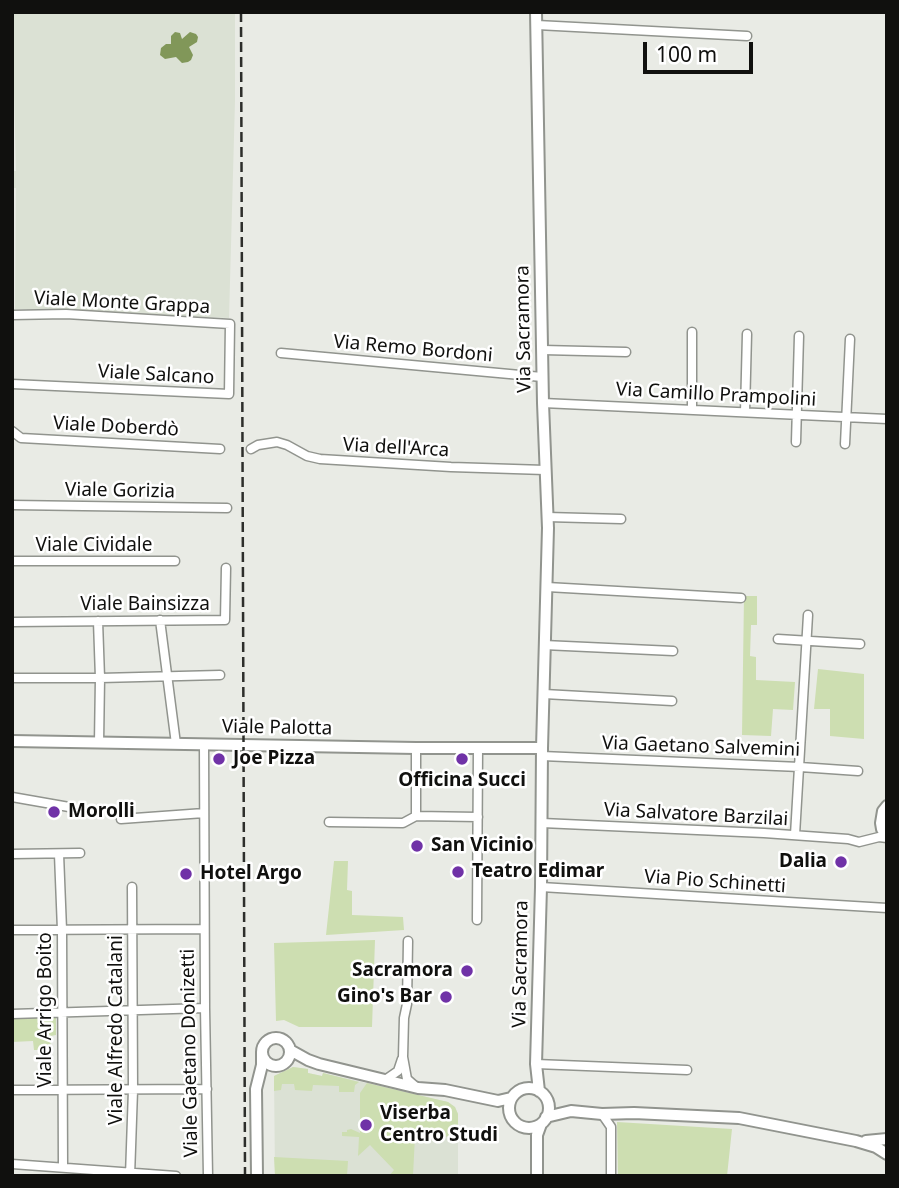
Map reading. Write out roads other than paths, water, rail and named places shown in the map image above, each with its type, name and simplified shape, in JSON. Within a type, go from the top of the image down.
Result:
[{"type":"street","name":"Via Sacramora","points":[[537,12],[542,377],[547,517],[536,1064],[539,1091]]},
{"type":"street","points":[[537,25],[747,36]]},
{"type":"street","name":"Viale Monte Grappa","points":[[12,315],[44,314],[230,324]]},
{"type":"street","name":"Viale Salcano","points":[[12,384],[229,394],[230,324]]},
{"type":"street","points":[[692,332],[692,410]]},
{"type":"street","points":[[745,412],[747,334]]},
{"type":"street","points":[[796,442],[799,336]]},
{"type":"street","points":[[845,444],[850,339]]},
{"type":"street","points":[[542,349],[626,352]]},
{"type":"street","name":"Via Remo Bordoni","points":[[281,353],[542,377]]},
{"type":"street","name":"Via Camillo Prampolini","points":[[543,403],[887,419]]},
{"type":"street","name":"Viale Doberdò","points":[[12,431],[21,438],[220,449]]},
{"type":"street","name":"Via dell'Arca","points":[[251,449],[277,442],[320,459],[545,470]]},
{"type":"street","name":"Viale Gorizia","points":[[12,505],[226,508]]},
{"type":"street","points":[[547,517],[621,519]]},
{"type":"street","name":"Viale Cividale","points":[[12,561],[175,561]]},
{"type":"street","name":"Viale Bainsizza","points":[[12,622],[225,620],[226,568]]},
{"type":"street","points":[[547,587],[741,598]]},
{"type":"street","points":[[794,835],[808,615]]},
{"type":"street","points":[[160,620],[176,744]]},
{"type":"street","points":[[98,621],[99,743]]},
{"type":"street","points":[[778,639],[860,644]]},
{"type":"street","points":[[544,645],[673,651]]},
{"type":"street","points":[[12,678],[220,675]]},
{"type":"street","points":[[544,696],[672,701]]},
{"type":"street","points":[[544,696],[633,704]]},
{"type":"street","name":"Viale Palotta","points":[[12,741],[478,748],[542,752]]},
{"type":"street","name":"Viale Gaetano Donizetti","points":[[204,744],[208,1176]]},
{"type":"street","points":[[416,748],[416,816]]},
{"type":"street","points":[[477,920],[478,748]]},
{"type":"street","name":"Via Gaetano Salvemini","points":[[542,752],[858,771]]},
{"type":"street","points":[[12,797],[69,807]]},
{"type":"street","points":[[887,806],[883,811],[881,823],[887,837]]},
{"type":"street","points":[[121,819],[204,813]]},
{"type":"street","points":[[329,822],[403,823],[416,816],[478,817]]},
{"type":"street","name":"Via Salvatore Barzilai","points":[[542,823],[794,835],[859,842],[887,837]]},
{"type":"street","name":"Via Salvatore Barzilai","points":[[848,839],[872,832],[881,823]]},
{"type":"street","points":[[12,854],[80,853]]},
{"type":"street","name":"Viale Arrigo Boito","points":[[59,854],[63,1166]]},
{"type":"street","name":"Viale Alfredo Catalani","points":[[130,1174],[133,1090],[132,887]]},
{"type":"street","name":"Via Pio Schinetti","points":[[541,887],[887,908]]},
{"type":"street","points":[[12,930],[204,929]]},
{"type":"street","points":[[408,941],[403,1057],[407,1079],[418,1088]]},
{"type":"street","points":[[12,1014],[205,1007]]},
{"type":"street","points":[[257,1101],[265,1078],[289,1059],[290,1050],[282,1039],[274,1038],[264,1044],[262,1053],[256,1089],[257,1176]]},
{"type":"street","points":[[290,1050],[319,1064],[418,1088],[498,1101],[511,1098]]},
{"type":"street","points":[[262,1053],[266,1061],[274,1066],[319,1064]]},
{"type":"street","points":[[385,1080],[398,1071],[403,1057]]},
{"type":"street","name":"Via Sacramora","points":[[527,1088],[536,1064]]},
{"type":"street","points":[[536,1064],[687,1070]]},
{"type":"street","points":[[571,1111],[556,1106],[539,1091],[527,1088],[515,1093],[509,1109],[514,1122],[530,1128],[563,1111],[597,1113],[623,1111],[629,1114],[738,1118],[856,1141],[876,1147],[887,1154]]},
{"type":"street","points":[[12,1090],[206,1089]]},
{"type":"street","points":[[435,1090],[497,1106],[510,1114]]},
{"type":"street","points":[[537,1176],[537,1135],[549,1109],[547,1100]]},
{"type":"street","points":[[597,1113],[611,1127],[611,1176]]},
{"type":"street","points":[[611,1127],[629,1114]]},
{"type":"street","points":[[524,1127],[537,1156]]},
{"type":"street","points":[[856,1141],[887,1139]]},
{"type":"street","points":[[12,1164],[63,1166],[78,1172],[176,1176]]},
{"type":"railway","points":[[241,12],[245,1176]]},
{"type":"place","name":"Joe Pizza","points":[[219,759]]},
{"type":"place","name":"Officina Succi","points":[[462,759]]},
{"type":"place","name":"Morolli","points":[[54,812]]},
{"type":"place","name":"San Vicinio","points":[[417,846]]},
{"type":"place","name":"Dalia","points":[[841,862]]},
{"type":"place","name":"Teatro Edimar","points":[[458,872]]},
{"type":"place","name":"Hotel Argo","points":[[186,874]]},
{"type":"place","name":"Sacramora","points":[[467,971]]},
{"type":"place","name":"Gino's Bar","points":[[446,997]]},
{"type":"place","name":"Viserba Centro Studi","points":[[366,1125]]}]
